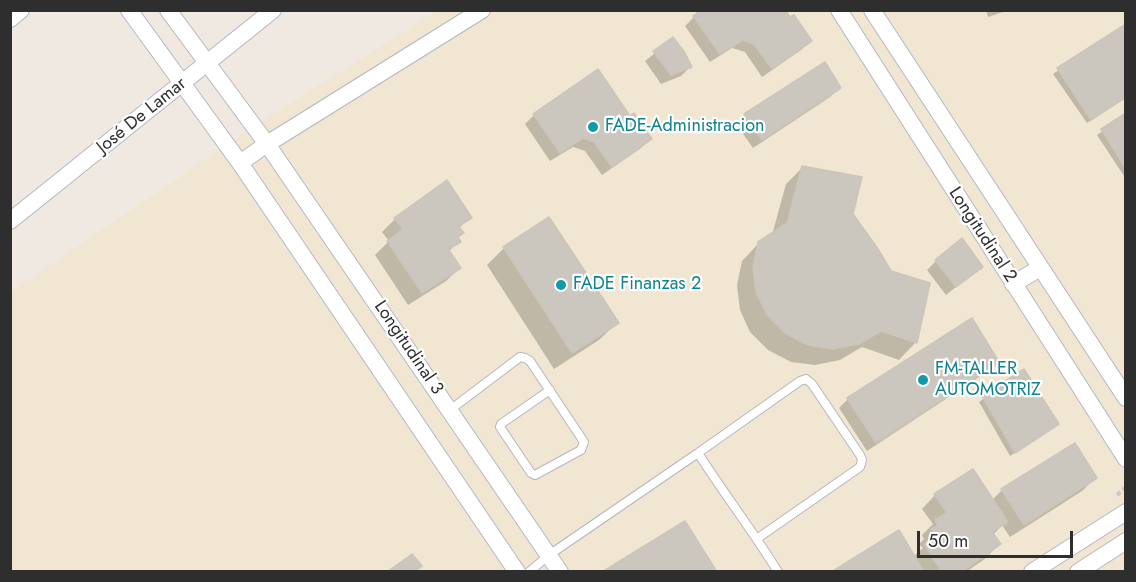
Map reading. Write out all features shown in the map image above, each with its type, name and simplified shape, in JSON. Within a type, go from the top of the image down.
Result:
[{"type":"street","points":[[10,19],[21,10]]},
{"type":"street","name":"Longitudinal 3","points":[[129,10],[240,163],[517,572]]},
{"type":"street","name":"Longitudinal 3","points":[[168,10],[267,144],[560,572]]},
{"type":"street","name":"José De Lamar","points":[[10,221],[273,10]]},
{"type":"street","points":[[240,163],[482,10]]},
{"type":"street","name":"Longitudinal 2","points":[[839,10],[1125,459]]},
{"type":"street","name":"Longitudinal 2","points":[[872,10],[1125,398]]},
{"type":"street","points":[[1013,284],[1040,268]]},
{"type":"street","points":[[1032,572],[1125,512]]},
{"type":"street","points":[[1078,572],[1125,541]]},
{"type":"lane","points":[[450,410],[520,357],[530,361],[550,390],[584,442],[580,450],[535,475],[531,473],[500,427],[501,424],[550,390]]},
{"type":"lane","points":[[529,572],[549,555],[806,379],[812,384],[860,455],[862,460],[860,467],[758,538]]},
{"type":"lane","points":[[698,453],[724,494],[758,538],[778,572]]},
{"type":"shaded area","points":[[437,11],[1125,11],[1125,571],[11,572],[11,292],[254,126]]},
{"type":"building","points":[[701,10],[785,10],[790,17],[794,15],[812,41],[772,69],[754,44],[743,40],[720,54],[693,16]]},
{"type":"building","points":[[1126,24],[1126,97],[1091,120],[1057,68]]},
{"type":"building","points":[[673,37],[692,67],[671,75],[653,51]]},
{"type":"building","points":[[825,62],[841,88],[762,140],[744,114]]},
{"type":"building","name":"FADE-Administracion","points":[[598,69],[630,116],[634,113],[652,139],[612,167],[594,142],[583,138],[560,153],[533,114]]},
{"type":"building","points":[[1126,113],[1126,169],[1101,129]]},
{"type":"building","points":[[802,166],[862,177],[853,214],[891,271],[930,283],[917,343],[881,331],[859,344],[833,349],[808,345],[785,333],[767,315],[756,292],[753,267],[758,242],[787,223]]},
{"type":"building","points":[[447,180],[472,218],[458,226],[464,233],[458,237],[461,242],[448,249],[461,268],[422,293],[387,241],[403,229],[394,218]]},
{"type":"building","name":"FADE Finanzas 2","points":[[549,217],[619,323],[572,353],[503,247]]},
{"type":"building","points":[[962,238],[983,267],[956,287],[935,260]]},
{"type":"building","name":"FM-TALLER AUTOMOTRIZ","points":[[972,318],[999,362],[876,443],[847,398]]},
{"type":"building","points":[[1024,369],[1059,424],[1015,453],[982,396]]},
{"type":"building","points":[[1075,443],[1097,478],[1024,525],[1001,489]]},
{"type":"building","points":[[973,469],[1008,522],[992,532],[1001,544],[962,572],[942,572],[924,544],[937,536],[931,529],[938,526],[935,520],[947,513],[934,494]]},
{"type":"building","points":[[685,521],[717,572],[602,572]]},
{"type":"building","points":[[899,530],[924,572],[833,572],[833,571]]},
{"type":"building","points":[[412,554],[422,566],[414,572],[387,572]]},
{"type":"place","name":"FADE-Administracion","points":[[593,127]]},
{"type":"place","name":"FADE Finanzas 2","points":[[561,285]]},
{"type":"place","name":"FM-TALLER AUTOMOTRIZ","points":[[923,380]]}]
